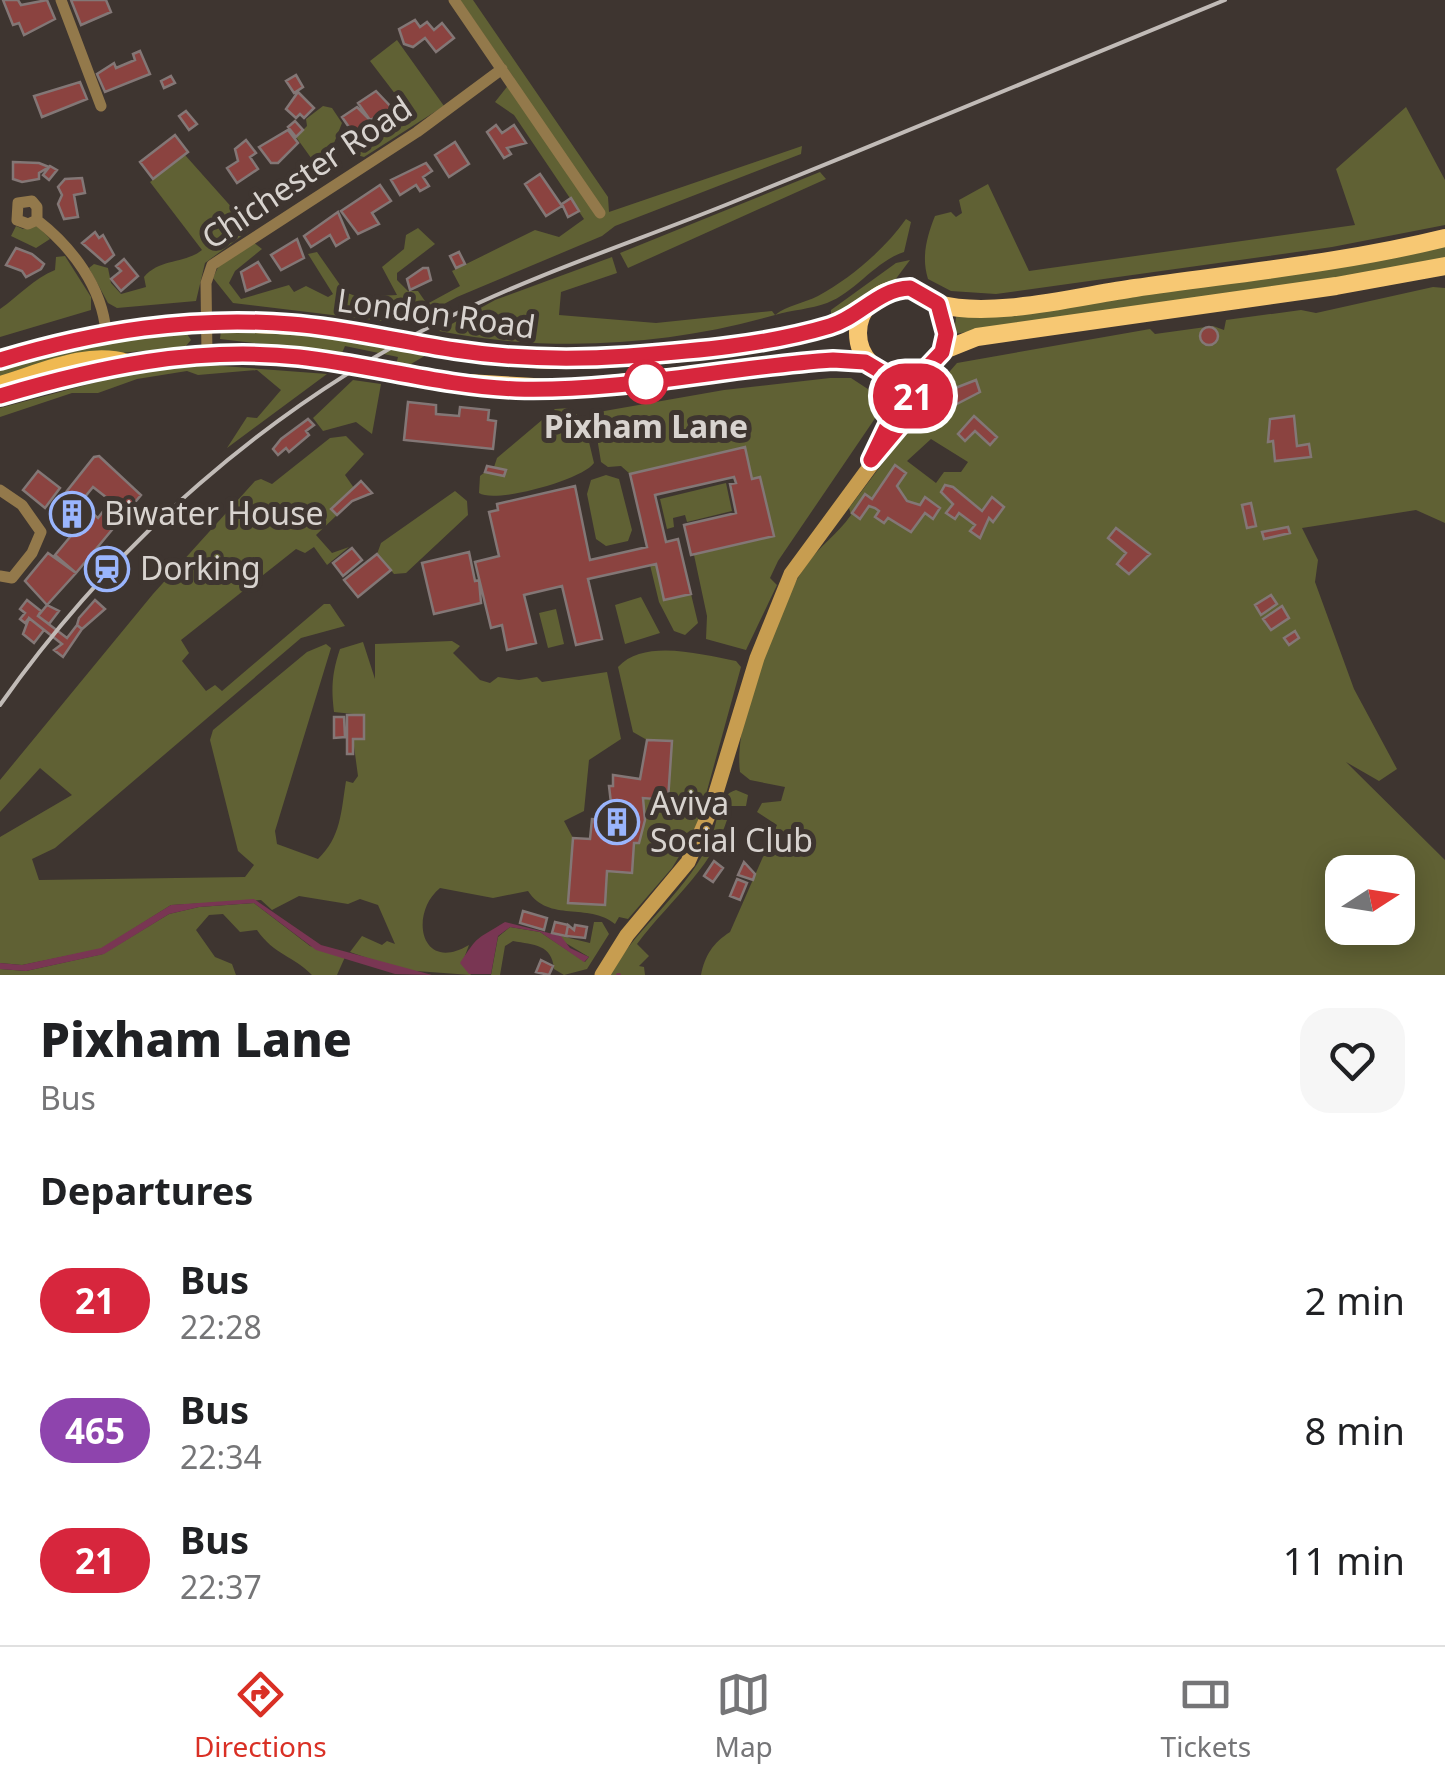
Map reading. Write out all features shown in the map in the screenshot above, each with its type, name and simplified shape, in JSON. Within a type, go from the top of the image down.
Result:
[{"type":"highway","points":[[1445,238],[1298,265],[974,309],[938,304],[910,288],[898,288],[872,301],[858,330],[865,362],[887,375],[926,369],[942,352],[977,337],[1336,286],[1445,266]]},
{"type":"highway","points":[[938,304],[946,334],[942,352]]},
{"type":"highway","name":"London Road","points":[[0,360],[106,332],[206,322],[291,324],[549,360],[630,356],[801,332],[863,313]]},
{"type":"highway","name":"London Road","points":[[0,396],[127,363],[206,355],[316,359],[434,380],[568,389],[810,361],[865,362]]},
{"type":"main road","points":[[0,386],[83,362],[112,358],[127,363]]},
{"type":"main road","points":[[602,975],[627,935],[688,862],[711,808],[761,646],[791,574],[871,460],[902,423],[926,369]]},
{"type":"main road","points":[[871,460],[892,416],[887,375]]},
{"type":"street","points":[[61,0],[100,106]]},
{"type":"street","points":[[454,0],[600,213]]},
{"type":"street","name":"Chichester Road","points":[[206,355],[206,283],[212,266],[431,122],[502,70]]},
{"type":"street","points":[[36,220],[94,285],[102,300],[106,332]]},
{"type":"street","points":[[0,490],[22,504],[41,532],[32,553],[12,578],[0,576]]},
{"type":"green space","points":[[460,0],[473,0],[608,197],[609,212],[802,146],[801,154],[615,226],[602,236],[457,297],[407,324],[233,303],[213,278],[219,265],[253,242],[262,249],[235,271],[229,283],[241,299],[289,285],[294,292],[306,286],[328,297],[333,294],[308,254],[317,252],[345,292],[371,302],[378,296],[397,295],[382,267],[404,249],[406,235],[418,228],[435,244],[397,273],[397,280],[408,291],[418,291],[427,304],[460,286],[452,271],[535,230],[559,237],[584,219],[514,115],[495,102],[514,78]]},
{"type":"green space","points":[[397,40],[444,106],[364,157],[357,155],[353,147],[357,138],[374,133],[398,116],[395,102],[399,99],[370,61]]},
{"type":"green space","points":[[323,106],[332,108],[342,123],[332,148],[338,166],[324,176],[296,137],[307,126],[306,119]]},
{"type":"green space","points":[[1406,107],[1445,180],[1445,225],[1332,247],[996,294],[951,291],[928,279],[926,247],[935,216],[951,212],[956,217],[962,213],[959,200],[988,184],[1029,271],[1355,225],[1336,169]]},
{"type":"green space","points":[[185,155],[251,229],[205,263],[196,301],[117,308],[108,303],[89,268],[94,264],[108,268],[111,283],[121,294],[146,287],[144,277],[157,267],[202,250],[150,182]]},
{"type":"green space","points":[[820,172],[826,179],[628,268],[620,253]]},
{"type":"green space","points":[[906,219],[911,222],[904,252],[883,263],[847,292],[821,305],[775,315],[843,281],[878,252]]},
{"type":"green space","points":[[37,225],[50,239],[36,248],[11,236],[16,226],[23,229]]},
{"type":"green space","points":[[1445,245],[1445,258],[1390,270],[954,334],[956,317]]},
{"type":"green space","points":[[65,256],[91,297],[91,310],[0,337],[0,309],[55,270],[56,257]]},
{"type":"green space","points":[[612,257],[617,273],[561,292],[559,315],[656,323],[772,311],[775,315],[692,334],[608,343],[523,342],[439,331],[495,300]]},
{"type":"green space","points":[[910,260],[895,280],[831,317],[831,310],[896,263]]},
{"type":"green space","points":[[1433,287],[1445,288],[1445,523],[1416,510],[1302,528],[1318,560],[1315,582],[1354,689],[1397,769],[1379,781],[1346,762],[1445,860],[1445,975],[701,975],[711,950],[730,932],[777,825],[757,812],[762,803],[781,801],[785,787],[750,780],[740,772],[743,725],[770,637],[805,567],[851,515],[849,508],[907,431],[910,417],[957,363],[1150,329],[1155,334],[1213,326],[1224,330],[1226,320],[1301,310],[1316,313]],"holes":[[[931,439],[968,462],[961,472],[944,472],[936,483],[907,461]]]},
{"type":"green space","points":[[221,330],[280,331],[428,354],[404,368],[396,365],[398,357],[345,346],[342,353],[220,339]]},
{"type":"green space","points":[[185,331],[191,340],[185,347],[88,356],[0,382],[0,369],[23,362]]},
{"type":"green space","points":[[196,364],[327,374],[227,448],[247,417],[257,418],[281,390],[257,370],[198,375],[187,371],[137,379],[98,393],[72,393],[0,417],[0,408],[97,382],[103,376]]},
{"type":"green space","points":[[851,378],[880,397],[880,411],[778,561],[770,578],[777,585],[746,650],[706,639],[707,616],[694,555],[774,536],[760,478],[752,479],[745,448],[630,474],[621,466],[608,467],[601,462],[593,413],[724,390]]},
{"type":"green space","points":[[353,380],[381,384],[372,434],[356,422],[323,431],[313,418]]},
{"type":"green space","points":[[569,408],[584,421],[594,463],[573,476],[538,488],[502,495],[479,493],[480,476],[485,472],[504,476],[505,470],[494,467],[497,458],[555,409]]},
{"type":"green space","points":[[346,436],[364,454],[345,475],[354,488],[332,509],[337,515],[316,535],[332,553],[349,547],[327,565],[314,547],[305,553],[296,549],[181,640],[189,653],[182,661],[206,691],[215,685],[222,691],[324,604],[330,604],[345,626],[301,638],[55,848],[32,859],[39,880],[245,877],[254,865],[238,851],[210,740],[213,730],[307,652],[326,644],[331,648],[275,831],[277,844],[318,859],[336,833],[346,781],[353,783],[358,776],[353,739],[364,738],[363,715],[334,712],[335,666],[340,649],[363,642],[375,679],[375,644],[452,641],[460,646],[453,653],[480,680],[490,683],[498,677],[537,677],[542,682],[607,672],[621,739],[589,760],[584,811],[564,821],[573,838],[568,902],[604,905],[607,871],[632,872],[634,843],[639,842],[645,820],[643,798],[668,799],[672,742],[647,740],[633,732],[618,667],[629,658],[658,651],[736,661],[741,667],[697,827],[672,868],[628,919],[619,917],[615,924],[593,914],[547,907],[528,891],[493,898],[440,888],[425,912],[424,937],[439,952],[469,945],[463,961],[471,975],[402,970],[350,952],[362,936],[382,945],[387,941],[395,944],[378,905],[360,899],[348,904],[299,896],[272,910],[261,900],[171,905],[101,949],[22,965],[0,963],[0,837],[72,795],[40,768],[0,812],[0,780],[153,594],[255,481],[261,479],[272,484],[330,438]]},
{"type":"green space","points":[[606,475],[619,479],[632,530],[628,541],[606,546],[596,539],[587,494],[591,480]]},
{"type":"green space","points":[[726,483],[732,511],[687,522],[685,515],[673,518],[674,527],[667,529],[660,499]]},
{"type":"green space","points":[[455,491],[467,501],[468,515],[406,573],[394,574],[377,554],[381,543]]},
{"type":"green space","points":[[656,564],[664,600],[691,594],[698,623],[685,635],[674,631],[659,602],[650,565]]},
{"type":"green space","points":[[641,597],[660,633],[625,644],[615,605]]},
{"type":"green space","points":[[556,609],[564,644],[548,648],[539,613]]},
{"type":"green space","points":[[736,790],[748,795],[746,806],[731,806],[705,863],[637,944],[649,956],[639,966],[644,967],[645,975],[610,975],[691,873],[712,835],[722,802]]},
{"type":"green space","points":[[254,903],[310,946],[345,957],[337,975],[312,975],[270,945],[257,930],[240,932],[223,914],[209,915],[196,930],[215,957],[232,964],[236,975],[0,975],[0,969],[26,971],[103,954],[169,914],[199,907]]},
{"type":"green space","points":[[594,922],[602,922],[609,934],[587,969],[564,975],[554,969],[546,950],[513,941],[505,946],[500,975],[491,975],[498,937],[510,927],[540,932],[585,962],[589,957],[559,939],[561,936],[590,943]]},
{"type":"shaded area","points":[[254,899],[321,945],[432,975],[395,974],[316,950],[254,903],[199,907],[169,914],[104,954],[26,971],[0,969],[0,963],[22,965],[101,948],[171,905]]},
{"type":"shaded area","points":[[505,922],[561,936],[570,948],[589,957],[584,962],[540,932],[510,927],[498,936],[491,974],[469,974],[460,963],[466,954],[479,938]]},
{"type":"building","points":[[3,0],[18,0],[21,5],[47,0],[55,19],[24,35],[19,23],[13,25]]},
{"type":"building","points":[[71,0],[106,0],[111,12],[81,25]]},
{"type":"building","points":[[415,20],[420,27],[427,22],[434,30],[442,23],[454,38],[436,52],[425,38],[413,47],[404,44],[399,29]]},
{"type":"building","points":[[140,51],[150,74],[105,92],[97,74],[114,63],[116,68],[135,60],[133,54]]},
{"type":"building","points":[[296,75],[303,87],[294,93],[286,81]]},
{"type":"building","points":[[171,76],[175,83],[164,88],[161,81]]},
{"type":"building","points":[[80,82],[87,99],[42,117],[34,96]]},
{"type":"building","points":[[376,91],[394,110],[370,120],[358,103]]},
{"type":"building","points":[[298,92],[314,108],[304,118],[300,114],[296,118],[286,109]]},
{"type":"building","points":[[357,107],[370,120],[362,126],[366,132],[357,139],[342,117]]},
{"type":"building","points":[[186,111],[197,124],[189,130],[179,116]]},
{"type":"building","points":[[295,121],[303,130],[296,137],[288,127]]},
{"type":"building","points":[[496,125],[502,133],[514,125],[526,143],[507,148],[511,154],[504,158],[487,132]]},
{"type":"building","points":[[288,130],[298,143],[278,163],[271,163],[259,147]]},
{"type":"building","points":[[175,135],[188,152],[153,179],[140,162]]},
{"type":"building","points":[[246,140],[256,153],[250,157],[258,169],[237,183],[227,168],[238,161],[235,149]]},
{"type":"building","points":[[455,142],[469,164],[449,177],[435,155]]},
{"type":"building","points":[[13,162],[49,167],[39,173],[39,179],[22,182],[13,179]]},
{"type":"building","points":[[426,163],[432,171],[423,177],[429,186],[420,191],[416,185],[400,195],[391,180]]},
{"type":"building","points":[[50,166],[57,170],[49,180],[43,175]]},
{"type":"building","points":[[540,174],[562,206],[546,216],[525,184]]},
{"type":"building","points":[[82,178],[85,193],[74,195],[78,217],[64,219],[58,204],[62,195],[58,187],[65,179]]},
{"type":"building","points":[[380,185],[391,201],[372,213],[379,224],[358,234],[341,211]]},
{"type":"building","points":[[571,198],[579,211],[568,217],[562,204]]},
{"type":"building","points":[[338,212],[349,238],[336,246],[330,235],[311,247],[304,236]]},
{"type":"building","points":[[95,232],[99,238],[103,235],[114,255],[105,263],[82,243]]},
{"type":"building","points":[[297,239],[304,258],[281,270],[271,255]]},
{"type":"building","points":[[16,248],[44,264],[41,269],[26,277],[22,271],[6,265]]},
{"type":"building","points":[[459,252],[465,264],[456,268],[450,256]]},
{"type":"building","points":[[124,259],[138,276],[121,291],[111,279],[121,271],[116,266]]},
{"type":"building","points":[[258,262],[270,281],[246,291],[241,272]]},
{"type":"building","points":[[428,268],[431,280],[410,290],[407,279]]},
{"type":"building","points":[[1209,327],[1216,329],[1216,343],[1209,345],[1202,343],[1200,336],[1202,329]]},
{"type":"building","points":[[976,380],[980,392],[953,406],[945,392]]},
{"type":"building","points":[[408,402],[436,405],[436,414],[459,416],[460,407],[489,410],[488,420],[496,421],[493,449],[404,440]]},
{"type":"building","points":[[974,416],[997,437],[990,445],[975,431],[965,441],[958,434]]},
{"type":"building","points":[[1294,416],[1297,446],[1309,444],[1311,457],[1275,461],[1273,441],[1268,442],[1270,419]]},
{"type":"building","name":"Dorking","points":[[308,419],[314,425],[306,431],[309,435],[289,452],[286,448],[278,455],[273,449],[281,439]]},
{"type":"building","points":[[745,447],[752,479],[760,477],[774,536],[691,555],[684,525],[736,513],[730,484],[736,483],[734,477],[655,495],[666,542],[678,539],[691,594],[664,600],[656,564],[588,579],[602,639],[576,645],[562,586],[524,595],[536,643],[507,650],[502,625],[491,628],[475,562],[499,556],[489,512],[498,510],[497,504],[575,486],[590,560],[647,547],[630,474]]},
{"type":"building","name":"Biwater House","points":[[99,456],[141,495],[76,573],[55,555],[75,531],[51,511],[94,457]],"holes":[[[93,487],[111,501],[98,518],[80,503]]]},
{"type":"building","points":[[895,465],[906,473],[897,486],[907,501],[920,505],[925,497],[940,508],[933,519],[925,513],[911,532],[888,518],[884,523],[875,517],[879,511],[869,506],[860,519],[852,513],[865,494],[872,499]]},
{"type":"building","points":[[487,466],[506,470],[504,476],[485,472]]},
{"type":"building","points":[[38,471],[60,488],[45,508],[23,490]]},
{"type":"building","points":[[361,481],[372,493],[352,501],[337,515],[331,509]]},
{"type":"building","points":[[945,485],[982,511],[992,497],[1004,507],[993,522],[989,518],[980,538],[970,531],[975,525],[959,513],[955,519],[946,513],[953,504],[941,492]]},
{"type":"building","points":[[1251,503],[1256,526],[1247,528],[1242,505]]},
{"type":"building","points":[[1288,527],[1290,533],[1264,539],[1262,532]]},
{"type":"building","points":[[1116,528],[1150,554],[1129,574],[1117,564],[1126,553],[1108,538]]},
{"type":"building","points":[[352,548],[362,560],[343,576],[333,563]]},
{"type":"building","points":[[469,552],[475,581],[479,580],[481,603],[434,614],[422,563]]},
{"type":"building","points":[[48,553],[76,573],[47,605],[25,581]]},
{"type":"building","points":[[377,554],[391,570],[358,597],[344,580]]},
{"type":"building","points":[[1271,595],[1277,604],[1261,615],[1255,605]]},
{"type":"building","points":[[27,600],[41,611],[38,616],[67,638],[77,625],[82,629],[63,657],[54,650],[62,644],[29,618],[25,623],[20,619],[25,613],[20,609]]},
{"type":"building","points":[[95,600],[105,609],[82,629],[77,625],[79,618]]},
{"type":"building","points":[[47,605],[59,611],[49,624],[38,616]]},
{"type":"building","points":[[1282,606],[1289,618],[1271,630],[1263,619]]},
{"type":"building","points":[[29,618],[44,630],[34,643],[23,634]]},
{"type":"building","points":[[1295,631],[1299,638],[1289,645],[1284,638]]},
{"type":"building","points":[[347,715],[364,715],[364,739],[353,739],[353,754],[347,754]]},
{"type":"building","points":[[334,717],[344,717],[345,737],[334,738]]},
{"type":"building","name":"Aviva Social Club","points":[[647,740],[672,741],[668,800],[643,798],[645,820],[639,843],[634,843],[632,873],[607,871],[605,905],[568,903],[573,838],[590,839],[592,819],[620,821],[622,804],[611,803],[609,786],[613,786],[613,775],[640,779]]},
{"type":"building","points":[[714,861],[723,868],[713,882],[704,876]]},
{"type":"building","points":[[744,862],[755,874],[753,880],[738,875]]},
{"type":"building","points":[[737,879],[747,883],[740,900],[730,896]]},
{"type":"building","points":[[523,911],[547,918],[544,930],[520,923]]},
{"type":"building","points":[[555,922],[568,925],[566,936],[552,933]]},
{"type":"building","points":[[568,925],[574,930],[575,925],[587,927],[585,938],[566,936]]},
{"type":"building","points":[[541,960],[553,966],[549,975],[536,972]]},
{"type":"railway","points":[[0,705],[93,588],[145,534],[257,437],[381,353],[516,287],[1225,0]]},
{"type":"bus line","name":"21","points":[[0,360],[106,332],[206,322],[291,324],[549,360],[630,356],[830,326],[863,313],[872,301],[898,288],[923,293],[938,304],[946,334],[942,352],[926,369],[902,423],[871,460],[892,416],[894,402],[887,375],[865,362],[810,361],[568,389],[468,385],[293,356],[206,355],[127,363],[0,396]]},
{"type":"place","name":"Pixham Lane","points":[[646,382]]},
{"type":"place","name":"Biwater House","points":[[72,514]]},
{"type":"place","name":"Dorking","points":[[107,569]]},
{"type":"place","name":"Aviva Social Club","points":[[617,822]]}]
